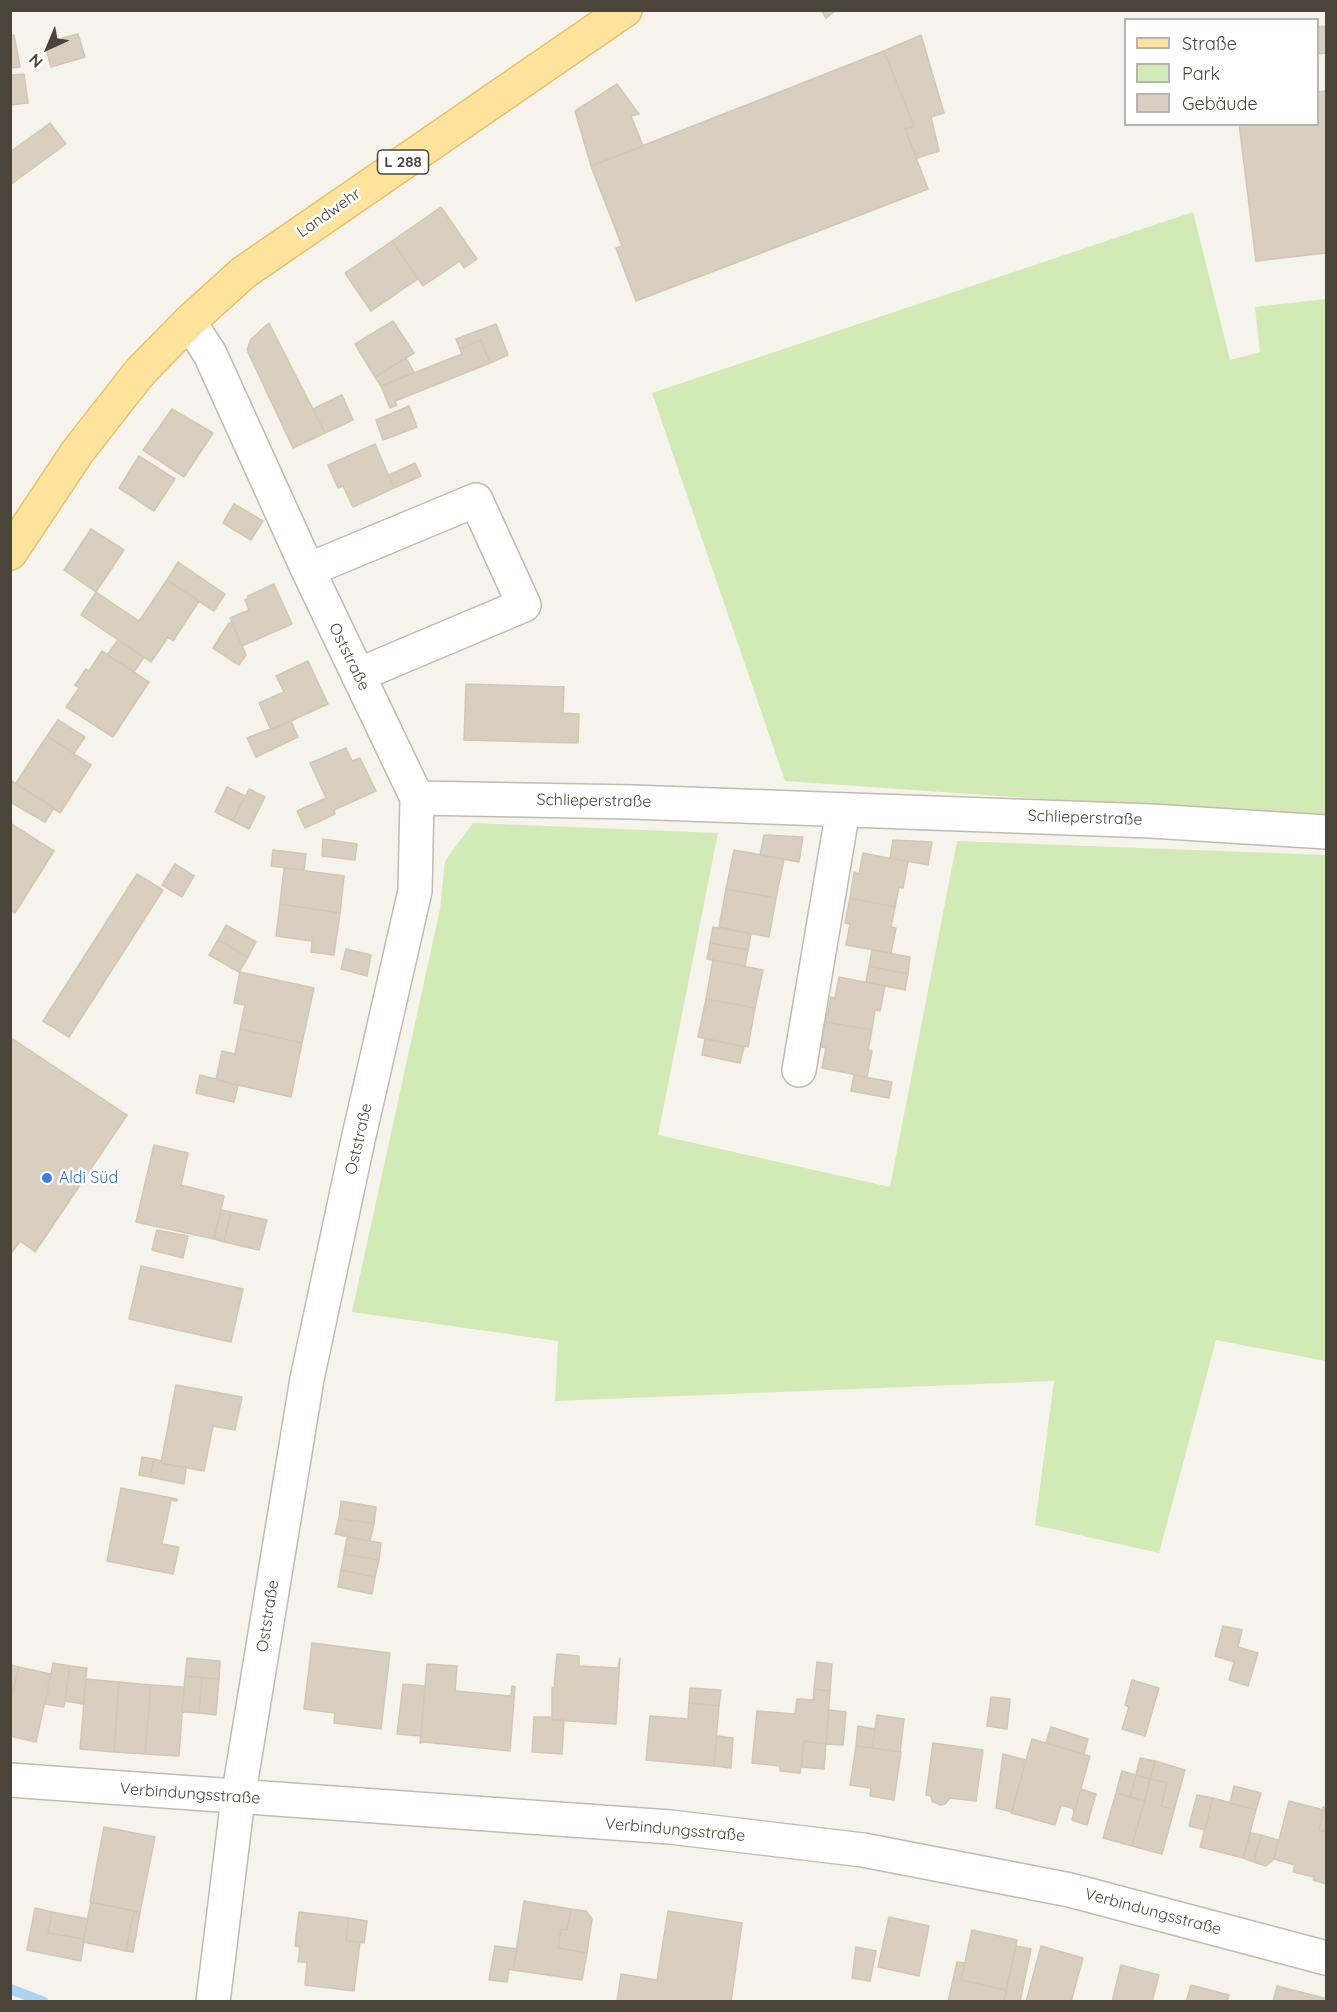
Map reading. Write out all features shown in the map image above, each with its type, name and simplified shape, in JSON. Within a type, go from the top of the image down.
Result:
[{"type":"main road","name":"Landwehr","points":[[189,322],[243,273],[625,10]]},
{"type":"main road","name":"L 288","points":[[10,553],[78,451],[140,372],[189,322]]},
{"type":"street","name":"Oststraße","points":[[189,322],[210,354],[308,570],[417,798],[416,891],[356,1151],[307,1379],[238,1798],[213,2001]]},
{"type":"street","points":[[308,570],[476,500],[524,604],[358,675]]},
{"type":"street","name":"Schlieperstraße","points":[[417,798],[632,802],[1150,821],[1326,832]]},
{"type":"street","points":[[799,1070],[843,810]]},
{"type":"street","name":"Verbindungsstraße","points":[[10,1780],[670,1827],[863,1850],[1070,1890],[1326,1958]]},
{"type":"green space","points":[[1193,212],[1230,360],[1260,352],[1255,307],[1326,299],[1326,819],[785,781],[652,393]]},
{"type":"green space","points":[[473,823],[718,833],[658,1135],[890,1187],[957,841],[1326,855],[1326,1361],[1216,1340],[1159,1553],[1035,1525],[1054,1381],[555,1401],[558,1341],[352,1312],[440,909],[445,861]]},
{"type":"building","points":[[821,10],[837,10],[826,18]]},
{"type":"building","points":[[1326,26],[1326,53],[1319,54],[1319,27]]},
{"type":"building","points":[[78,34],[85,57],[51,67],[46,49],[63,44],[62,38]]},
{"type":"building","points":[[14,35],[20,67],[10,68],[10,36]]},
{"type":"building","points":[[921,35],[944,113],[931,117],[939,151],[917,158],[905,129],[914,126],[884,51]]},
{"type":"building","points":[[884,51],[914,126],[905,129],[928,189],[636,301],[616,248],[622,246],[591,166]]},
{"type":"building","points":[[24,74],[28,103],[10,105],[10,75]]},
{"type":"building","points":[[617,84],[639,114],[631,116],[643,146],[591,166],[575,111]]},
{"type":"building","points":[[1326,91],[1326,253],[1256,261],[1239,126],[1319,126],[1319,92]]},
{"type":"building","points":[[50,123],[66,144],[10,185],[10,152]]},
{"type":"building","points":[[441,207],[477,259],[464,268],[460,261],[423,286],[392,241]]},
{"type":"building","points":[[392,241],[418,279],[371,311],[345,273]]},
{"type":"building","points":[[393,321],[414,353],[375,377],[355,344]]},
{"type":"building","points":[[269,323],[325,433],[293,448],[247,350],[251,339]]},
{"type":"building","points":[[496,324],[508,355],[490,363],[481,340],[460,349],[456,339]]},
{"type":"building","points":[[481,340],[490,363],[395,401],[397,405],[390,408],[381,386],[462,354],[460,349]]},
{"type":"building","points":[[406,358],[414,372],[381,386],[375,377]]},
{"type":"building","points":[[342,395],[353,420],[325,433],[313,409]]},
{"type":"building","points":[[409,406],[417,427],[383,440],[376,420]]},
{"type":"building","points":[[172,409],[213,433],[184,477],[143,450]]},
{"type":"building","points":[[375,444],[394,488],[353,507],[343,486],[338,488],[328,465]]},
{"type":"building","points":[[139,456],[175,479],[154,511],[119,488]]},
{"type":"building","points":[[415,463],[421,476],[394,488],[389,475]]},
{"type":"building","points":[[234,504],[263,521],[251,540],[223,523]]},
{"type":"building","points":[[91,529],[124,550],[96,592],[64,570]]},
{"type":"building","points":[[178,562],[225,594],[214,611],[167,580]]},
{"type":"building","points":[[167,580],[199,601],[173,641],[168,637],[151,662],[81,615],[96,592],[139,621]]},
{"type":"building","points":[[274,584],[292,624],[242,646],[230,618],[249,610],[245,600],[248,596]]},
{"type":"building","points":[[229,623],[232,623],[246,655],[239,665],[213,648]]},
{"type":"building","points":[[118,640],[144,657],[134,672],[107,655]]},
{"type":"building","points":[[102,651],[149,682],[113,737],[66,707],[79,688],[75,685],[86,669],[89,671]]},
{"type":"building","points":[[308,661],[328,704],[271,730],[259,703],[284,692],[276,676]]},
{"type":"building","points":[[466,684],[564,687],[563,713],[579,714],[578,743],[464,740]]},
{"type":"building","points":[[58,720],[85,737],[74,753],[47,736]]},
{"type":"building","points":[[291,721],[298,737],[256,757],[247,738]]},
{"type":"building","points":[[47,736],[91,765],[60,813],[16,783]]},
{"type":"building","points":[[346,748],[352,761],[360,758],[376,791],[334,810],[335,814],[305,828],[297,811],[326,798],[310,763]]},
{"type":"building","points":[[10,780],[54,808],[45,822],[10,802]]},
{"type":"building","points":[[227,787],[245,796],[233,821],[215,812]]},
{"type":"building","points":[[249,789],[265,797],[249,829],[233,821]]},
{"type":"building","points":[[10,823],[54,851],[15,913],[10,910]]},
{"type":"building","points":[[764,835],[803,837],[799,862],[760,855]]},
{"type":"building","points":[[323,839],[357,844],[355,860],[322,856]]},
{"type":"building","points":[[893,840],[932,842],[928,865],[890,858]]},
{"type":"building","points":[[273,850],[306,854],[304,870],[271,866]]},
{"type":"building","points":[[734,850],[784,859],[776,898],[726,889]]},
{"type":"building","points":[[863,853],[908,862],[903,888],[899,887],[895,907],[850,898],[854,872],[859,874]]},
{"type":"building","points":[[175,864],[194,876],[182,897],[162,885]]},
{"type":"building","points":[[284,868],[344,876],[340,913],[280,904]]},
{"type":"building","points":[[137,874],[163,890],[69,1037],[43,1021]]},
{"type":"building","points":[[726,889],[776,898],[769,937],[719,927]]},
{"type":"building","points":[[850,898],[895,907],[891,927],[896,928],[891,953],[846,945],[850,924],[845,923]]},
{"type":"building","points":[[280,904],[340,913],[334,955],[311,952],[312,941],[276,936]]},
{"type":"building","points":[[226,925],[256,942],[248,957],[218,940]]},
{"type":"building","points":[[713,927],[751,934],[748,950],[710,943]]},
{"type":"building","points":[[218,940],[248,957],[239,972],[209,955]]},
{"type":"building","points":[[710,943],[748,950],[745,966],[707,959]]},
{"type":"building","points":[[346,949],[371,955],[367,976],[341,969]]},
{"type":"building","points":[[872,950],[910,957],[908,974],[869,966]]},
{"type":"building","points":[[713,960],[763,970],[755,1008],[706,999]]},
{"type":"building","points":[[869,966],[908,974],[905,990],[866,982]]},
{"type":"building","points":[[240,972],[314,988],[302,1043],[240,1029],[245,1005],[234,1003]]},
{"type":"building","points":[[839,977],[885,986],[880,1011],[875,1010],[872,1030],[826,1022],[831,997],[835,998]]},
{"type":"building","points":[[706,999],[755,1008],[748,1047],[698,1037]]},
{"type":"building","points":[[826,1022],[872,1030],[868,1050],[872,1051],[867,1077],[822,1068],[826,1048],[821,1047]]},
{"type":"building","points":[[240,1029],[302,1043],[291,1097],[216,1080],[222,1051],[235,1054]]},
{"type":"building","name":"Aldi Süd","points":[[10,1037],[127,1115],[35,1252],[20,1241],[10,1255]]},
{"type":"building","points":[[705,1039],[744,1047],[740,1063],[702,1055]]},
{"type":"building","points":[[200,1075],[238,1085],[234,1102],[196,1093]]},
{"type":"building","points":[[854,1075],[892,1082],[889,1098],[851,1091]]},
{"type":"building","points":[[154,1145],[188,1153],[181,1185],[224,1196],[214,1239],[136,1222]]},
{"type":"building","points":[[221,1210],[231,1212],[224,1242],[214,1239]]},
{"type":"building","points":[[231,1212],[267,1220],[259,1250],[224,1242]]},
{"type":"building","points":[[157,1230],[188,1236],[183,1258],[152,1250]]},
{"type":"building","points":[[141,1266],[243,1289],[231,1342],[129,1319]]},
{"type":"building","points":[[176,1385],[242,1397],[235,1430],[213,1426],[204,1471],[161,1463]]},
{"type":"building","points":[[142,1457],[154,1459],[150,1477],[139,1475]]},
{"type":"building","points":[[154,1459],[161,1463],[186,1468],[184,1484],[150,1477]]},
{"type":"building","points":[[121,1488],[177,1499],[177,1501],[171,1500],[162,1544],[179,1547],[173,1574],[107,1561]]},
{"type":"building","points":[[341,1501],[376,1507],[374,1524],[339,1518]]},
{"type":"building","points":[[339,1518],[374,1524],[370,1541],[335,1534]]},
{"type":"building","points":[[347,1537],[381,1543],[379,1560],[344,1554]]},
{"type":"building","points":[[344,1554],[379,1560],[375,1577],[341,1570]]},
{"type":"building","points":[[341,1570],[375,1577],[372,1594],[338,1587]]},
{"type":"building","points":[[1223,1626],[1242,1630],[1238,1647],[1258,1653],[1248,1686],[1229,1680],[1234,1662],[1215,1656]]},
{"type":"building","points":[[312,1643],[390,1653],[381,1729],[334,1723],[335,1713],[304,1709]]},
{"type":"building","points":[[557,1654],[579,1656],[579,1666],[618,1668],[620,1658],[616,1724],[552,1720],[552,1688],[554,1688]]},
{"type":"building","points":[[187,1658],[220,1661],[219,1679],[185,1676]]},
{"type":"building","points":[[817,1662],[832,1664],[830,1691],[814,1689]]},
{"type":"building","points":[[53,1663],[70,1666],[64,1707],[45,1704]]},
{"type":"building","points":[[427,1664],[457,1666],[455,1691],[511,1696],[512,1686],[515,1687],[510,1751],[420,1743]]},
{"type":"building","points":[[10,1665],[19,1667],[10,1702]]},
{"type":"building","points":[[70,1666],[87,1668],[83,1704],[65,1701]]},
{"type":"building","points":[[19,1667],[51,1674],[36,1742],[10,1736],[10,1702]]},
{"type":"building","points":[[185,1676],[202,1678],[199,1713],[182,1712]]},
{"type":"building","points":[[202,1678],[219,1679],[216,1715],[199,1713]]},
{"type":"building","points":[[86,1679],[119,1682],[114,1752],[80,1749]]},
{"type":"building","points":[[1132,1680],[1159,1688],[1145,1736],[1122,1729],[1129,1707],[1125,1705]]},
{"type":"building","points":[[119,1682],[151,1685],[145,1754],[114,1752]]},
{"type":"building","points":[[403,1684],[425,1686],[421,1736],[397,1734]]},
{"type":"building","points":[[151,1685],[184,1687],[179,1756],[145,1754]]},
{"type":"building","points":[[690,1688],[721,1690],[719,1706],[689,1703]]},
{"type":"building","points":[[814,1689],[830,1691],[826,1744],[804,1741],[800,1773],[780,1771],[780,1766],[752,1763],[757,1711],[795,1714],[797,1699],[813,1700]]},
{"type":"building","points":[[991,1697],[1010,1699],[1007,1729],[987,1726]]},
{"type":"building","points":[[689,1703],[719,1706],[714,1766],[646,1760],[650,1716],[688,1719]]},
{"type":"building","points":[[829,1710],[846,1712],[843,1745],[826,1744]]},
{"type":"building","points":[[877,1715],[904,1719],[900,1752],[872,1748]]},
{"type":"building","points":[[534,1717],[564,1720],[562,1754],[532,1752]]},
{"type":"building","points":[[858,1726],[875,1729],[872,1748],[856,1746]]},
{"type":"building","points":[[1051,1727],[1088,1739],[1084,1754],[1046,1743]]},
{"type":"building","points":[[717,1736],[733,1738],[731,1768],[714,1766]]},
{"type":"building","points":[[1032,1739],[1090,1756],[1075,1809],[1061,1805],[1055,1825],[1011,1813]]},
{"type":"building","points":[[804,1741],[826,1744],[824,1769],[802,1767]]},
{"type":"building","points":[[933,1743],[983,1750],[976,1801],[950,1798],[945,1804],[940,1805],[932,1801],[931,1796],[926,1795]]},
{"type":"building","points":[[856,1746],[901,1752],[894,1800],[870,1796],[871,1788],[850,1785]]},
{"type":"building","points":[[1003,1754],[1026,1760],[1012,1812],[996,1808]]},
{"type":"building","points":[[1140,1758],[1155,1761],[1150,1779],[1136,1775]]},
{"type":"building","points":[[1155,1761],[1185,1770],[1174,1810],[1161,1806],[1167,1783],[1150,1779]]},
{"type":"building","points":[[1122,1771],[1136,1775],[1130,1797],[1116,1793]]},
{"type":"building","points":[[1136,1775],[1150,1779],[1145,1801],[1130,1797]]},
{"type":"building","points":[[1150,1779],[1167,1783],[1161,1806],[1174,1810],[1162,1854],[1132,1846]]},
{"type":"building","points":[[1234,1786],[1261,1793],[1256,1810],[1230,1803]]},
{"type":"building","points":[[1081,1789],[1096,1794],[1087,1825],[1072,1820],[1073,1809],[1075,1809]]},
{"type":"building","points":[[1116,1793],[1145,1801],[1132,1846],[1103,1838]]},
{"type":"building","points":[[1197,1795],[1213,1798],[1205,1830],[1189,1826]]},
{"type":"building","points":[[1213,1798],[1256,1810],[1243,1858],[1200,1847]]},
{"type":"building","points":[[1289,1801],[1324,1810],[1319,1830],[1326,1832],[1326,1884],[1313,1880],[1314,1877],[1293,1872],[1295,1865],[1274,1859]]},
{"type":"building","points":[[1323,1807],[1326,1807],[1326,1832],[1319,1830]]},
{"type":"building","points":[[104,1827],[155,1837],[140,1912],[90,1902]]},
{"type":"building","points":[[1251,1833],[1261,1835],[1254,1862],[1243,1858]]},
{"type":"building","points":[[1261,1835],[1278,1840],[1274,1859],[1266,1866],[1254,1862]]},
{"type":"building","points":[[524,1901],[571,1909],[567,1930],[561,1929],[558,1948],[587,1953],[582,1980],[513,1970]]},
{"type":"building","points":[[91,1902],[134,1911],[126,1951],[83,1942]]},
{"type":"building","points":[[35,1908],[52,1912],[48,1933],[84,1939],[81,1961],[27,1950]]},
{"type":"building","points":[[571,1909],[586,1911],[592,1919],[587,1953],[558,1948],[561,1929],[567,1930]]},
{"type":"building","points":[[134,1911],[140,1912],[133,1952],[126,1951]]},
{"type":"building","points":[[668,1911],[742,1923],[731,2002],[617,2002],[621,1974],[657,1980]]},
{"type":"building","points":[[52,1912],[88,1919],[84,1939],[48,1933]]},
{"type":"building","points":[[299,1912],[349,1918],[346,1941],[360,1942],[354,1991],[305,1985],[307,1962],[298,1962],[300,1947],[295,1946]]},
{"type":"building","points":[[889,1917],[929,1926],[919,1976],[878,1967]]},
{"type":"building","points":[[349,1918],[367,1921],[364,1943],[346,1941]]},
{"type":"building","points":[[972,1930],[1017,1940],[1006,1990],[961,1980]]},
{"type":"building","points":[[495,1946],[517,1949],[513,1970],[509,1969],[507,1982],[489,1980]]},
{"type":"building","points":[[1016,1946],[1031,1949],[1020,2002],[1004,2002]]},
{"type":"building","points":[[1041,1946],[1083,1958],[1071,2002],[1026,2002]]},
{"type":"building","points":[[856,1947],[876,1951],[870,1981],[852,1978]]},
{"type":"building","points":[[957,1962],[965,1963],[961,1980],[1006,1990],[1004,2002],[948,2002]]},
{"type":"building","points":[[1121,1965],[1159,1975],[1152,2002],[1112,2002]]},
{"type":"building","points":[[1191,1985],[1229,1995],[1227,2002],[1186,2002]]},
{"type":"building","points":[[1277,1986],[1324,1998],[1323,2002],[1273,2002]]},
{"type":"waterway","points":[[10,1989],[44,2002]]},
{"type":"place","name":"Aldi Süd","points":[[47,1178]]}]
